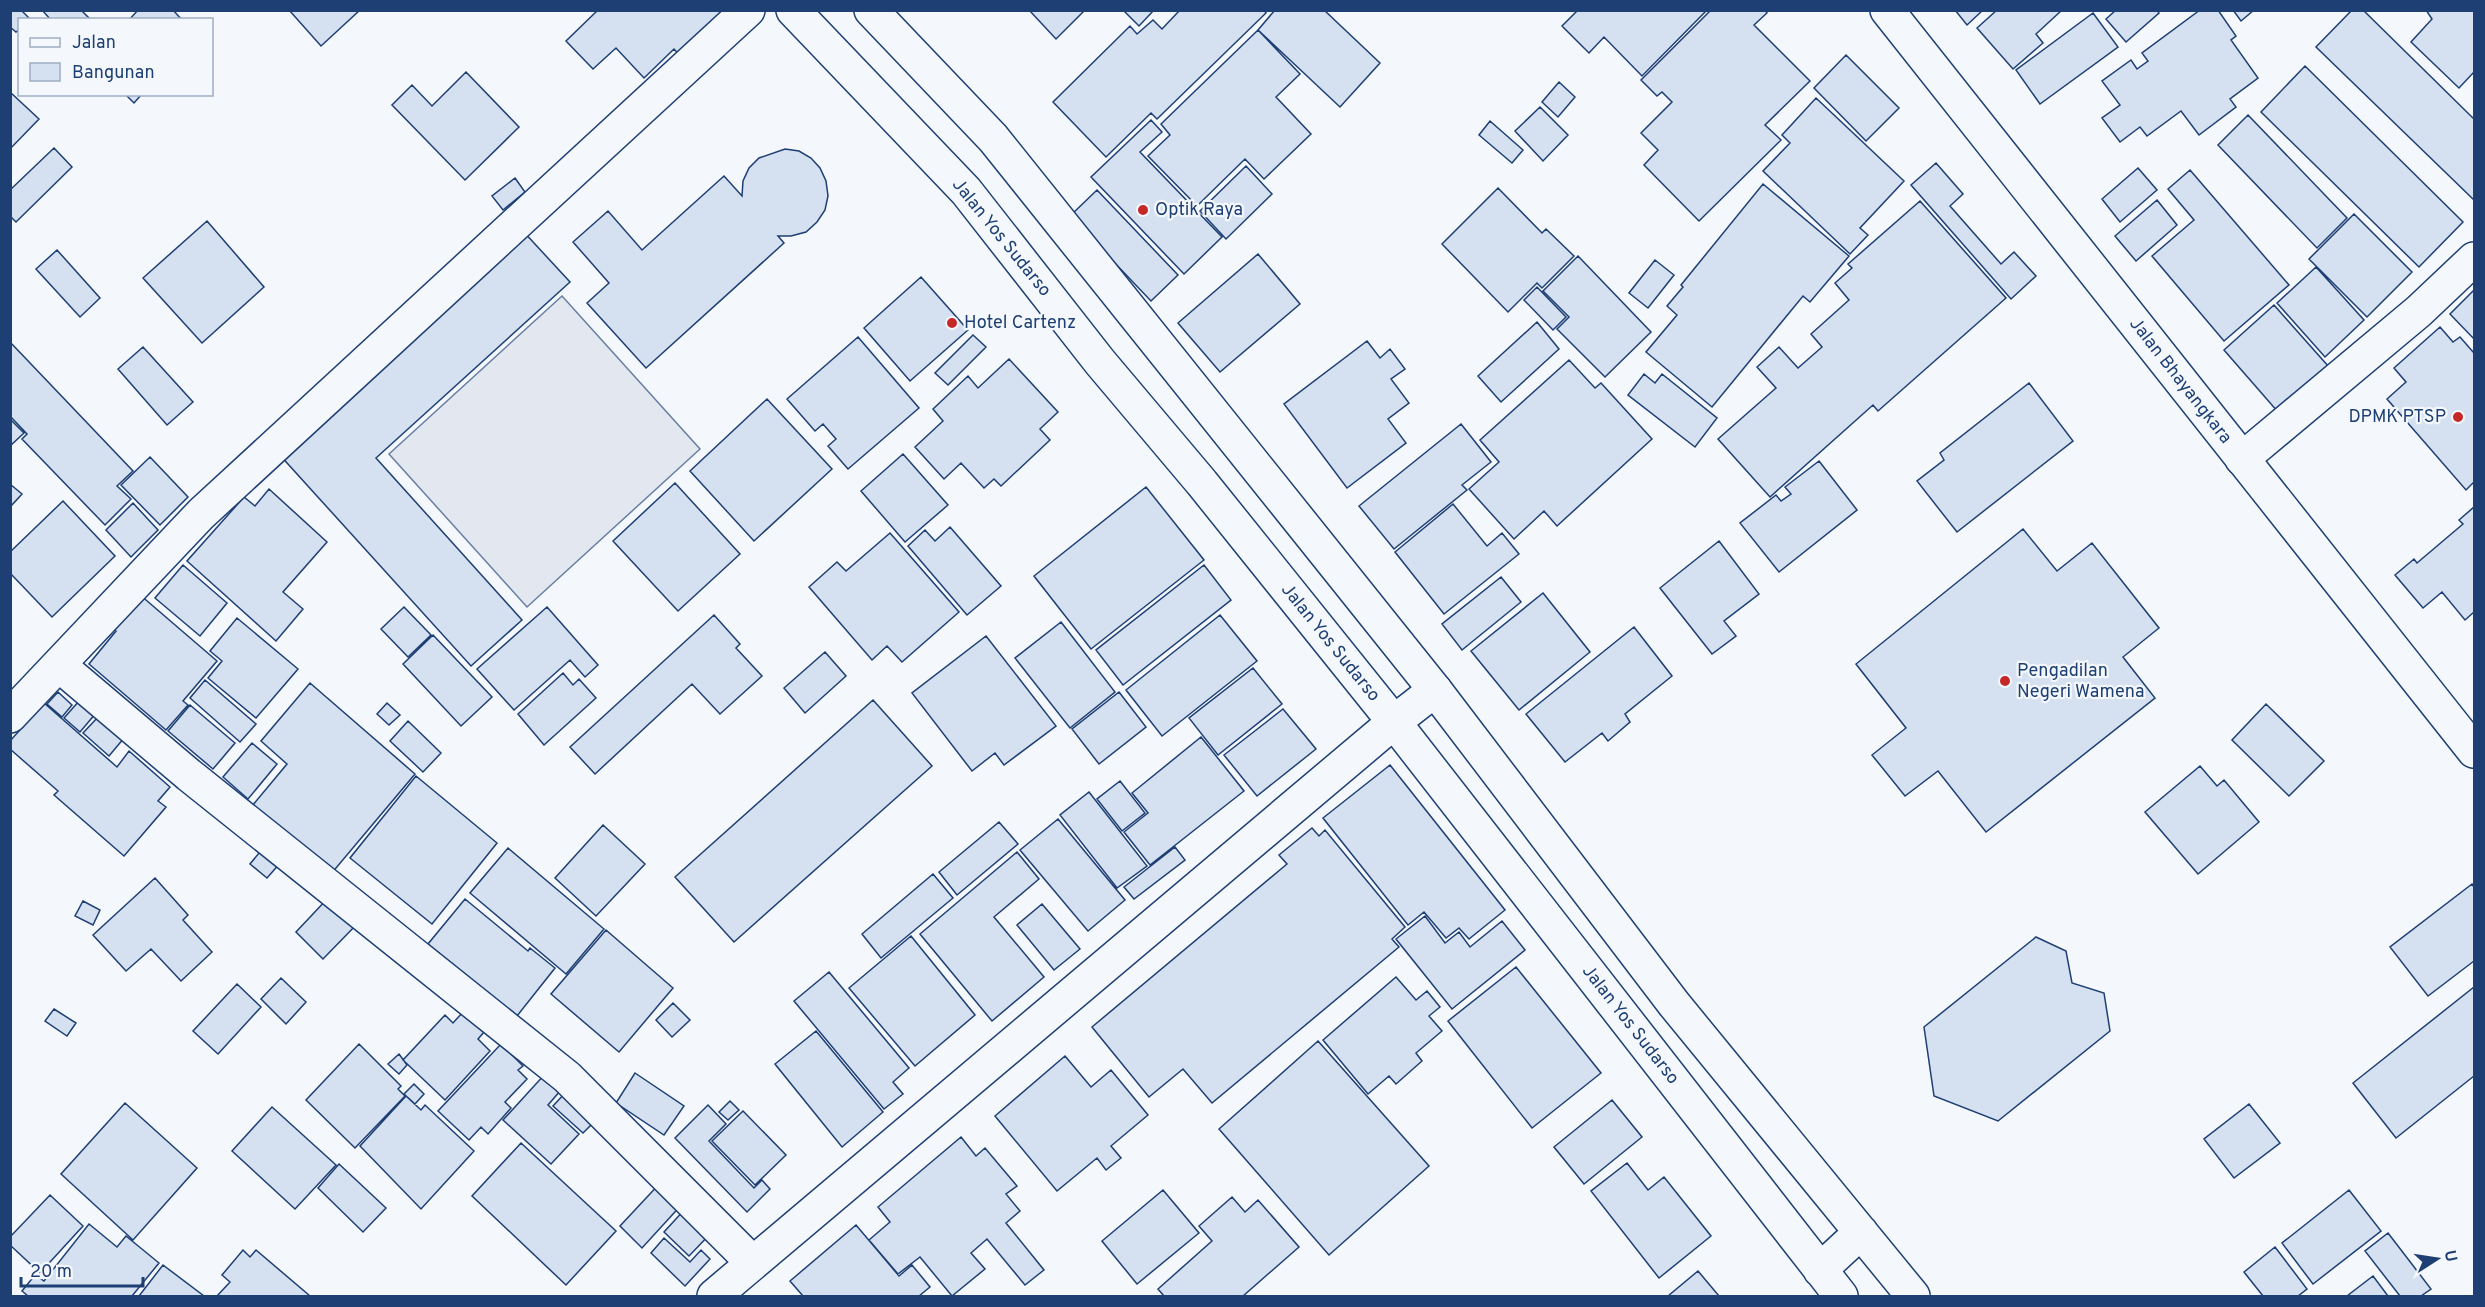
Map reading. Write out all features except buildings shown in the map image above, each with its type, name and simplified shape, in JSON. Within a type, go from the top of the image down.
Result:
[{"type":"main road","points":[[10,716],[201,514],[748,10]]},
{"type":"main road","name":"Jalan Yos Sudarso","points":[[793,10],[966,191],[1100,363],[1202,483],[1394,722],[1841,1296]]},
{"type":"main road","points":[[871,10],[993,138],[1435,690],[1674,1004],[1913,1296]]},
{"type":"main road","name":"Jalan Bhayangkara","points":[[1887,10],[2475,750]]},
{"type":"main road","points":[[2242,459],[2419,311],[2475,259]]},
{"type":"main road","points":[[59,665],[189,775],[567,1077],[753,1263]]},
{"type":"main road","points":[[714,1296],[1394,722],[1435,690]]},
{"type":"main road","points":[[1560,936],[1599,905]]},
{"type":"main road","points":[[1636,1035],[1674,1004]]},
{"type":"main road","points":[[1712,1130],[1754,1099]]},
{"type":"main road","points":[[1820,1270],[1861,1232]]},
{"type":"shaded area","points":[[562,296],[700,449],[527,607],[389,454]]},
{"type":"place","name":"Optik Raya","points":[[1143,210]]},
{"type":"place","name":"Hotel Cartenz","points":[[952,323]]},
{"type":"place","name":"DPMK PTSP","points":[[2458,417]]},
{"type":"place","name":"Pengadilan Negeri Wamena","points":[[2005,681]]}]
